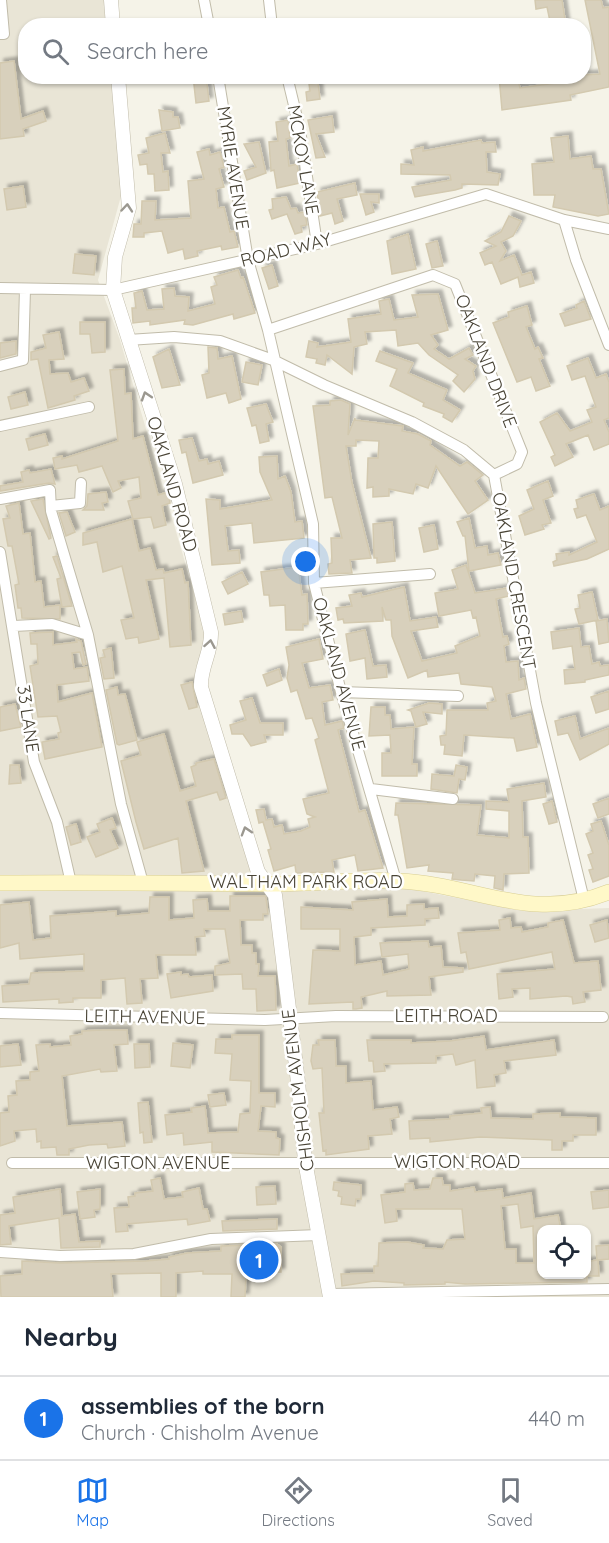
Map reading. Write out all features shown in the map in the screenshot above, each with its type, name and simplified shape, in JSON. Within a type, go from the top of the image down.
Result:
[{"type":"main road","name":"WALTHAM PARK ROAD","points":[[0,882],[268,884],[396,881],[418,883],[506,902],[552,905],[584,900],[609,892]]},
{"type":"street","points":[[0,34],[4,34],[1,0]]},
{"type":"street","points":[[111,0],[112,18]]},
{"type":"street","points":[[204,0],[207,18]]},
{"type":"street","points":[[269,0],[271,18]]},
{"type":"street","name":"OAKLAND ROAD","points":[[119,84],[129,208],[116,257],[113,290],[175,484],[212,632],[212,642],[200,674],[201,687],[258,872],[268,884]]},
{"type":"street","name":"MYRIE AVENUE","points":[[219,84],[248,260],[268,330]]},
{"type":"street","name":"MCKOY LANE","points":[[289,84],[300,130],[316,244]]},
{"type":"street","name":"ROAD WAY","points":[[0,288],[113,290],[316,244],[486,194],[564,220],[609,229]]},
{"type":"street","points":[[564,220],[576,260],[609,345]]},
{"type":"street","name":"OAKLAND DRIVE","points":[[268,330],[433,274],[455,284],[522,452],[518,464],[494,475]]},
{"type":"street","points":[[0,366],[23,360],[25,289]]},
{"type":"street","name":"OAKLAND AVENUE","points":[[268,330],[273,360],[313,524],[314,583],[341,692],[396,881]]},
{"type":"street","name":"OAKLAND CRESCENT","points":[[128,340],[174,337],[220,341],[273,360],[324,385],[412,422],[464,450],[494,475],[536,703],[584,900]]},
{"type":"street","points":[[0,426],[89,407]]},
{"type":"street","points":[[51,506],[80,503],[81,483]]},
{"type":"street","points":[[0,499],[50,490],[51,506],[88,635],[121,804],[143,883]]},
{"type":"street","name":"33 LANE","points":[[0,552],[14,626],[34,762],[57,822],[71,882]]},
{"type":"street","points":[[314,583],[430,574]]},
{"type":"street","points":[[14,626],[52,624],[88,635]]},
{"type":"street","points":[[341,692],[458,696]]},
{"type":"street","points":[[371,789],[453,799]]},
{"type":"street","name":"CHISHOLM AVENUE","points":[[268,884],[275,895],[298,1082],[305,1161],[330,1295]]},
{"type":"street","name":"LEITH AVENUE","points":[[0,1013],[289,1018]]},
{"type":"street","name":"LEITH ROAD","points":[[289,1018],[603,1017]]},
{"type":"street","name":"WIGTON AVENUE","points":[[12,1163],[258,1164],[305,1161]]},
{"type":"street","name":"WIGTON ROAD","points":[[305,1161],[609,1163]]},
{"type":"street","points":[[0,1252],[60,1256],[134,1254],[211,1239],[319,1235]]},
{"type":"street","points":[[330,1295],[609,1289]]},
{"type":"shaded area","points":[[0,0],[108,0],[109,18],[18,18],[18,84],[113,84],[121,196],[98,280],[120,340],[206,634],[196,678],[265,880],[0,880]]},
{"type":"shaded area","points":[[406,888],[524,911],[609,908],[609,1297],[0,1297],[0,889]]},
{"type":"building","points":[[535,0],[562,0],[565,18],[549,18],[547,7],[536,9]]},
{"type":"building","points":[[585,0],[601,0],[603,8],[609,7],[609,87],[570,95],[571,100],[502,110],[500,84],[519,84],[520,88],[548,84],[591,84],[591,74],[600,74],[591,30],[591,18],[589,18]]},
{"type":"building","points":[[14,61],[21,119],[43,111],[46,121],[23,129],[24,136],[0,139],[0,63]]},
{"type":"building","points":[[194,84],[207,84],[209,101],[196,103]]},
{"type":"building","points":[[309,84],[318,84],[320,99],[307,101],[306,92],[310,91]]},
{"type":"building","points":[[159,110],[173,112],[173,117],[178,117],[180,128],[162,131]]},
{"type":"building","points":[[332,116],[334,132],[316,134],[325,157],[316,158],[308,120]]},
{"type":"building","points":[[288,120],[290,138],[286,139],[289,166],[297,164],[300,183],[277,188],[274,170],[271,171],[269,142],[278,141],[276,122]]},
{"type":"building","points":[[165,133],[170,153],[161,153],[163,172],[168,171],[169,190],[155,191],[154,174],[148,174],[147,164],[140,165],[138,155],[149,153],[146,138]]},
{"type":"building","points":[[568,136],[570,159],[591,156],[593,169],[601,169],[609,214],[598,216],[553,207],[555,195],[534,195],[532,164],[554,162],[551,138]]},
{"type":"building","points":[[481,140],[482,143],[495,142],[496,152],[486,152],[487,172],[500,174],[498,185],[462,184],[462,188],[455,190],[415,197],[412,187],[451,180],[450,175],[401,174],[401,164],[414,165],[411,150],[423,147],[423,151]]},
{"type":"building","points":[[259,142],[266,173],[247,180],[244,171],[256,167],[244,144]]},
{"type":"building","points":[[209,149],[210,155],[220,152],[224,167],[219,169],[224,187],[216,189],[218,208],[224,207],[230,232],[234,231],[238,247],[222,250],[221,246],[197,251],[198,256],[185,259],[183,249],[168,253],[162,231],[144,233],[144,237],[133,237],[134,224],[141,224],[142,201],[156,201],[155,220],[191,218],[188,181],[204,179],[197,152]]},
{"type":"building","points":[[355,183],[357,195],[337,199],[343,221],[335,224],[332,213],[320,216],[317,192]]},
{"type":"building","points":[[23,186],[26,207],[7,210],[4,189]]},
{"type":"building","points":[[360,194],[379,194],[379,203],[371,202],[374,212],[366,215]]},
{"type":"building","points":[[286,197],[291,209],[296,208],[298,213],[305,212],[307,225],[301,226],[302,232],[295,234],[287,214],[272,219],[269,210],[273,209],[272,199]]},
{"type":"building","points":[[509,216],[521,221],[513,236],[501,242],[506,251],[500,261],[514,255],[522,275],[531,272],[534,283],[520,287],[518,277],[501,284],[492,262],[485,265],[480,253],[496,246],[485,241],[501,232]]},
{"type":"building","points":[[408,234],[416,269],[392,274],[387,241]]},
{"type":"building","points":[[437,241],[443,266],[432,268],[426,244]]},
{"type":"building","points":[[75,254],[96,256],[94,275],[73,273]]},
{"type":"building","points":[[272,265],[278,286],[269,289],[262,268]]},
{"type":"building","points":[[238,270],[241,278],[243,277],[255,313],[234,319],[233,314],[193,325],[184,324],[185,320],[150,325],[150,321],[133,323],[132,308],[136,308],[134,293],[142,291],[147,310],[164,309],[162,289],[174,288],[175,296],[189,297],[188,311],[215,304],[211,287],[217,285],[214,277]]},
{"type":"building","points":[[438,294],[448,330],[431,335],[438,345],[434,349],[449,359],[469,348],[473,355],[465,359],[476,366],[473,371],[475,379],[464,392],[453,381],[458,375],[429,355],[418,343],[398,346],[396,330],[365,332],[367,344],[354,347],[352,374],[327,355],[325,365],[316,363],[317,359],[306,357],[309,341],[318,343],[317,347],[351,342],[348,319],[381,314],[379,301],[389,299],[394,320],[418,317],[412,295]]},
{"type":"building","points":[[584,301],[591,319],[565,326],[560,314],[577,308],[576,305]]},
{"type":"building","points":[[527,306],[532,325],[526,327],[535,349],[538,347],[543,358],[539,359],[550,386],[536,391],[531,377],[517,382],[493,323],[509,317],[508,312]]},
{"type":"building","points":[[80,322],[105,322],[105,352],[92,353],[90,334],[80,334]]},
{"type":"building","points":[[59,332],[64,359],[49,360],[50,374],[68,373],[71,382],[84,378],[89,391],[74,396],[75,400],[48,408],[38,359],[31,360],[31,352],[46,348],[43,335]]},
{"type":"building","points":[[16,341],[16,354],[0,358],[0,343]]},
{"type":"building","points":[[208,347],[217,348],[218,359],[232,356],[241,399],[229,403],[226,393],[207,398],[202,375],[209,373]]},
{"type":"building","points":[[169,349],[180,385],[162,388],[153,357]]},
{"type":"building","points":[[380,351],[413,363],[408,373],[447,390],[443,400],[460,410],[452,422],[443,417],[444,414],[423,406],[424,403],[390,386],[397,369],[376,361]]},
{"type":"building","points":[[588,358],[596,378],[606,374],[609,382],[609,418],[604,420],[609,432],[609,444],[594,450],[588,435],[566,444],[573,457],[555,466],[551,457],[555,455],[540,422],[557,413],[570,431],[592,422],[587,410],[596,407],[585,376],[572,380],[567,366]]},
{"type":"building","points":[[246,362],[262,365],[258,385],[242,382]]},
{"type":"building","points":[[124,369],[125,394],[131,393],[133,439],[143,436],[158,495],[168,492],[170,503],[162,506],[166,525],[154,528],[151,517],[133,519],[128,501],[141,498],[139,477],[118,481],[121,488],[113,492],[102,466],[79,472],[77,465],[55,469],[53,458],[62,456],[62,459],[118,441],[110,370]]},
{"type":"building","points":[[25,392],[28,405],[11,409],[8,397]]},
{"type":"building","points":[[341,400],[350,404],[348,435],[355,418],[355,420],[403,426],[402,431],[418,434],[431,441],[430,445],[460,466],[467,462],[483,475],[475,481],[488,500],[468,514],[436,466],[428,488],[416,484],[413,494],[389,489],[389,496],[373,497],[373,487],[367,488],[368,458],[378,458],[379,441],[356,440],[356,446],[346,446],[352,483],[371,558],[350,560],[352,573],[329,574],[328,564],[332,563],[331,538],[342,538],[332,497],[325,498],[313,406],[330,405],[330,401]]},
{"type":"building","points":[[266,404],[273,422],[266,424],[269,441],[260,443],[256,425],[252,426],[247,408]]},
{"type":"building","points":[[45,434],[48,445],[29,450],[26,439]]},
{"type":"building","points":[[192,438],[199,461],[207,459],[208,464],[219,461],[223,475],[193,483],[186,452],[182,453],[179,440]]},
{"type":"building","points":[[277,456],[278,479],[285,476],[291,492],[295,522],[302,521],[304,538],[254,543],[252,523],[225,526],[228,551],[239,550],[240,563],[212,565],[206,499],[220,500],[220,509],[272,500],[260,472],[259,457]]},
{"type":"building","points":[[51,469],[55,484],[0,491],[0,486],[23,482],[21,472],[29,470],[30,473]]},
{"type":"building","points":[[548,481],[553,496],[543,500],[551,523],[542,525],[544,529],[525,535],[519,516],[534,509],[527,490]]},
{"type":"building","points":[[106,492],[108,502],[102,503],[104,510],[83,510],[87,506],[88,494]]},
{"type":"building","points":[[594,494],[600,510],[609,506],[609,549],[587,559],[554,566],[553,562],[557,560],[556,554],[569,552],[569,555],[597,542],[586,515],[577,518],[574,509],[578,508],[576,500]]},
{"type":"building","points":[[43,499],[51,538],[49,539],[31,501]]},
{"type":"building","points":[[19,503],[23,534],[30,533],[35,582],[41,581],[44,607],[60,605],[60,619],[22,618],[21,608],[18,608],[15,585],[19,584],[12,546],[8,546],[3,519],[10,518],[6,506]]},
{"type":"building","points":[[67,512],[75,532],[66,536],[59,513]]},
{"type":"building","points":[[469,518],[475,548],[487,546],[488,555],[498,553],[501,565],[469,571],[465,536],[457,522]]},
{"type":"building","points":[[132,519],[139,551],[150,548],[156,570],[163,569],[164,573],[182,569],[185,583],[188,582],[191,645],[170,647],[164,578],[146,580],[159,639],[139,643],[138,637],[126,639],[121,620],[134,618],[122,566],[103,572],[97,542],[83,545],[83,533]]},
{"type":"building","points":[[392,522],[395,561],[377,563],[377,558],[374,558],[373,524]]},
{"type":"building","points":[[434,525],[438,549],[424,552],[419,528]]},
{"type":"building","points":[[57,556],[72,606],[62,607],[57,579],[61,578],[53,557]]},
{"type":"building","points":[[466,565],[475,593],[507,588],[509,596],[496,599],[503,637],[507,636],[509,644],[504,646],[506,662],[518,661],[519,680],[524,678],[526,689],[506,694],[511,719],[530,714],[537,747],[517,751],[514,738],[464,735],[462,756],[444,754],[445,745],[441,745],[440,736],[446,735],[447,710],[488,710],[487,703],[496,701],[492,687],[461,684],[459,673],[428,677],[427,670],[408,678],[392,636],[391,620],[386,620],[382,607],[383,621],[344,623],[343,619],[338,620],[336,608],[352,606],[349,595],[361,593],[362,597],[404,587],[410,621],[436,617],[438,627],[411,631],[422,661],[457,653],[455,646],[480,636],[476,617],[473,618],[471,610],[439,616],[435,593],[458,589],[452,570]]},
{"type":"building","points":[[298,567],[302,595],[307,594],[308,624],[303,624],[303,630],[286,630],[285,605],[270,606],[269,595],[264,595],[261,572]]},
{"type":"building","points":[[242,572],[248,584],[228,594],[222,582]]},
{"type":"building","points":[[592,592],[598,620],[579,624],[575,609],[580,608],[578,595]]},
{"type":"building","points":[[241,611],[243,622],[225,625],[223,614]]},
{"type":"building","points":[[607,619],[609,642],[599,644],[596,621]]},
{"type":"building","points":[[579,628],[581,647],[589,646],[592,664],[599,662],[600,666],[609,665],[609,675],[585,680],[585,682],[565,684],[564,670],[575,669],[572,646],[553,649],[551,632]]},
{"type":"building","points":[[365,630],[373,666],[386,665],[387,677],[367,679],[365,658],[350,661],[346,634]]},
{"type":"building","points":[[53,632],[53,645],[77,642],[76,639],[81,641],[86,664],[83,665],[80,652],[72,653],[74,669],[87,667],[89,681],[57,685],[58,702],[92,693],[102,747],[45,759],[42,742],[59,739],[58,733],[61,732],[57,716],[38,717],[30,666],[38,664],[37,644],[31,644],[30,633]]},
{"type":"building","points":[[319,639],[323,659],[302,663],[309,688],[330,685],[333,700],[322,702],[325,725],[342,721],[344,728],[338,730],[359,812],[365,810],[383,868],[358,871],[355,855],[332,860],[334,872],[296,873],[295,865],[274,871],[268,850],[271,849],[263,822],[259,823],[256,810],[264,809],[266,820],[272,819],[274,827],[282,825],[284,834],[301,831],[310,827],[308,819],[315,817],[307,814],[303,799],[329,793],[315,740],[319,738],[312,718],[306,719],[297,690],[291,692],[287,678],[289,665],[286,647]]},
{"type":"building","points":[[111,648],[114,678],[104,679],[100,658],[105,657],[103,650]]},
{"type":"building","points":[[279,669],[282,680],[267,686],[263,675]]},
{"type":"building","points":[[192,682],[197,707],[189,709],[181,685]]},
{"type":"building","points":[[117,687],[118,695],[125,694],[137,740],[119,745],[106,690]]},
{"type":"building","points":[[609,691],[609,709],[596,713],[591,697]]},
{"type":"building","points":[[252,698],[260,723],[283,723],[283,735],[264,735],[266,742],[251,746],[243,734],[232,734],[230,725],[246,720],[240,701]]},
{"type":"building","points":[[429,703],[442,704],[442,714],[423,712],[427,724],[416,727],[411,711],[408,710]]},
{"type":"building","points":[[15,704],[21,727],[0,731],[0,707]]},
{"type":"building","points":[[371,707],[385,707],[385,715],[390,715],[391,729],[414,727],[412,764],[417,764],[417,776],[382,776],[382,753],[391,753],[390,735],[369,736]]},
{"type":"building","points":[[575,716],[580,739],[609,728],[609,744],[580,760],[568,733],[558,735],[555,721]]},
{"type":"building","points":[[164,734],[180,791],[196,786],[191,767],[196,763],[214,759],[226,798],[220,800],[217,792],[186,801],[204,871],[182,873],[178,838],[144,849],[136,822],[121,761],[141,755],[137,742]]},
{"type":"building","points":[[10,765],[19,765],[21,783],[9,784]]},
{"type":"building","points":[[456,765],[467,767],[465,780],[459,779],[457,793],[431,789],[432,774],[454,776]]},
{"type":"building","points":[[544,783],[546,797],[522,801],[523,837],[528,837],[529,873],[504,874],[503,890],[494,888],[495,876],[475,874],[474,881],[461,880],[452,879],[453,873],[428,871],[429,865],[407,868],[398,815],[395,815],[396,803],[481,805],[477,835],[509,838],[509,811],[486,809],[486,801],[509,802],[507,789]]},
{"type":"building","points":[[609,798],[609,814],[598,818],[593,804]]},
{"type":"building","points":[[552,801],[557,822],[549,824],[543,804]]},
{"type":"building","points":[[112,818],[116,828],[110,830],[118,848],[96,857],[87,837],[100,832],[97,824]]},
{"type":"building","points":[[601,821],[609,845],[609,876],[593,882],[589,870],[593,869],[588,855],[593,853],[586,834],[593,831],[591,824]]},
{"type":"building","points":[[76,824],[81,842],[71,845],[66,827]]},
{"type":"building","points":[[230,896],[265,896],[266,898],[268,914],[263,914],[263,920],[240,920],[241,945],[252,945],[252,953],[256,953],[256,964],[259,964],[258,976],[275,976],[276,1010],[257,1011],[256,989],[243,989],[242,974],[215,975],[215,966],[230,963],[225,929],[204,929],[205,936],[195,937],[196,955],[156,955],[158,978],[140,979],[142,1003],[127,1004],[125,978],[101,980],[101,998],[73,998],[73,1002],[59,1003],[59,999],[3,1002],[2,986],[29,984],[31,973],[84,971],[84,954],[20,959],[19,943],[0,948],[0,905],[29,902],[33,940],[51,938],[50,916],[116,911],[116,916],[149,913],[150,897],[169,897],[169,920],[194,918],[193,900],[207,899],[208,911],[230,911]]},
{"type":"building","points":[[387,899],[388,917],[407,916],[407,905],[424,904],[424,909],[438,908],[439,918],[425,919],[425,925],[371,928],[371,935],[354,937],[355,965],[381,961],[383,975],[409,969],[408,954],[382,957],[380,943],[428,941],[429,947],[441,946],[443,967],[463,968],[463,972],[429,977],[431,995],[387,996],[387,991],[361,997],[362,1008],[356,1009],[353,1009],[353,1002],[309,1004],[313,950],[340,951],[340,929],[301,929],[301,907],[353,910],[352,902]]},
{"type":"building","points":[[510,918],[511,928],[521,927],[522,932],[548,927],[548,923],[563,920],[574,963],[598,961],[601,990],[583,992],[585,1002],[573,1004],[572,997],[566,996],[530,999],[530,988],[512,989],[513,997],[499,999],[497,974],[555,969],[552,952],[469,969],[466,952],[461,953],[458,933],[500,930],[499,920]]},
{"type":"building","points":[[607,920],[609,938],[595,942],[590,925]]},
{"type":"building","points":[[181,972],[181,975],[188,974],[189,977],[212,975],[213,991],[171,998],[167,974]]},
{"type":"building","points":[[127,1030],[128,1044],[114,1045],[117,1071],[101,1072],[100,1069],[62,1076],[67,1126],[122,1122],[125,1146],[108,1148],[107,1144],[89,1145],[69,1149],[69,1155],[57,1155],[56,1147],[41,1148],[41,1141],[37,1142],[36,1129],[14,1131],[15,1141],[0,1146],[0,1113],[9,1112],[8,1096],[17,1095],[16,1081],[30,1080],[30,1072],[39,1071],[36,1045],[50,1044],[50,1047],[71,1045],[70,1036],[82,1034],[82,1031]]},
{"type":"building","points":[[232,1035],[259,1035],[259,1093],[275,1093],[275,1107],[261,1106],[258,1131],[276,1132],[276,1138],[280,1139],[279,1155],[212,1152],[212,1142],[184,1145],[183,1133],[167,1135],[165,1115],[192,1112],[191,1108],[205,1106],[208,1133],[238,1132],[240,1114],[250,1113],[251,1081],[230,1080],[232,1054],[215,1053],[216,1039],[232,1039]]},
{"type":"building","points":[[484,1036],[486,1050],[554,1040],[556,1055],[504,1061],[506,1073],[494,1075],[495,1086],[477,1088],[475,1060],[456,1065],[453,1054],[436,1056],[436,1063],[384,1064],[385,1071],[374,1072],[373,1061],[369,1061],[367,1040],[411,1040],[411,1043]]},
{"type":"building","points":[[318,1040],[335,1040],[336,1066],[346,1066],[346,1083],[371,1081],[373,1110],[397,1107],[399,1117],[390,1119],[392,1134],[368,1136],[369,1149],[326,1155],[326,1150],[323,1151],[319,1113],[324,1113],[322,1068],[313,1069],[311,1061],[313,1045],[319,1045]]},
{"type":"building","points":[[173,1043],[193,1045],[190,1068],[171,1066]]},
{"type":"building","points":[[18,1044],[21,1065],[0,1067],[0,1046]]},
{"type":"building","points":[[134,1044],[149,1044],[150,1067],[135,1068]]},
{"type":"building","points":[[224,1093],[226,1105],[210,1107],[208,1095]]},
{"type":"building","points":[[148,1102],[152,1142],[144,1143],[143,1132],[140,1133],[138,1103]]},
{"type":"building","points":[[490,1107],[491,1118],[533,1119],[533,1114],[560,1113],[560,1117],[596,1118],[596,1135],[573,1135],[573,1141],[562,1141],[562,1150],[552,1150],[552,1140],[480,1137],[430,1142],[430,1138],[410,1139],[409,1121],[450,1119],[450,1116],[482,1113],[481,1108]]},
{"type":"building","points":[[160,1178],[164,1199],[183,1197],[182,1192],[199,1188],[203,1209],[207,1209],[210,1221],[188,1225],[187,1219],[127,1224],[128,1231],[116,1232],[114,1208],[129,1207],[128,1197],[135,1196],[135,1193],[153,1191],[151,1180]]},
{"type":"building","points":[[433,1178],[442,1178],[443,1185],[450,1185],[450,1191],[474,1187],[475,1192],[502,1189],[503,1198],[531,1193],[534,1219],[558,1215],[560,1225],[537,1225],[537,1279],[587,1279],[587,1282],[465,1284],[445,1282],[445,1284],[404,1285],[404,1283],[374,1281],[342,1286],[341,1274],[374,1273],[374,1266],[378,1266],[379,1243],[407,1242],[424,1245],[423,1248],[443,1249],[447,1240],[465,1239],[462,1209],[396,1209],[397,1221],[385,1223],[381,1195],[405,1192],[405,1184],[413,1183],[414,1190],[430,1189]],"holes":[[[518,1204],[521,1228],[533,1226],[534,1263],[516,1263],[516,1249],[505,1249],[501,1206]]]},
{"type":"building","points":[[334,1182],[361,1185],[361,1199],[356,1199],[355,1206],[341,1204],[342,1197],[338,1196],[339,1191],[333,1190]]},
{"type":"building","points":[[275,1186],[276,1204],[257,1205],[256,1187]]},
{"type":"building","points":[[60,1189],[62,1216],[75,1214],[79,1242],[100,1241],[100,1247],[61,1248],[59,1218],[9,1226],[11,1244],[0,1245],[0,1215],[15,1213],[13,1197]]},
{"type":"building","points":[[100,1189],[100,1209],[94,1210],[95,1217],[80,1219],[77,1192]]},
{"type":"building","points":[[609,1190],[609,1207],[593,1209],[591,1192]]},
{"type":"building","points":[[277,1219],[277,1229],[223,1231],[222,1221]]},
{"type":"building","points":[[277,1244],[281,1247],[281,1272],[246,1273],[245,1297],[231,1297],[232,1274],[203,1274],[203,1271],[176,1273],[176,1297],[161,1297],[161,1273],[111,1274],[113,1297],[1,1297],[0,1276],[22,1274],[22,1261],[60,1263],[146,1261],[169,1259],[169,1257],[187,1253],[221,1251],[221,1246]]},
{"type":"building","points":[[609,1245],[609,1259],[598,1260],[599,1276],[591,1276],[591,1261],[597,1260],[596,1246]]},
{"type":"place","name":"assemblies of the born","points":[[259,1260]]}]
